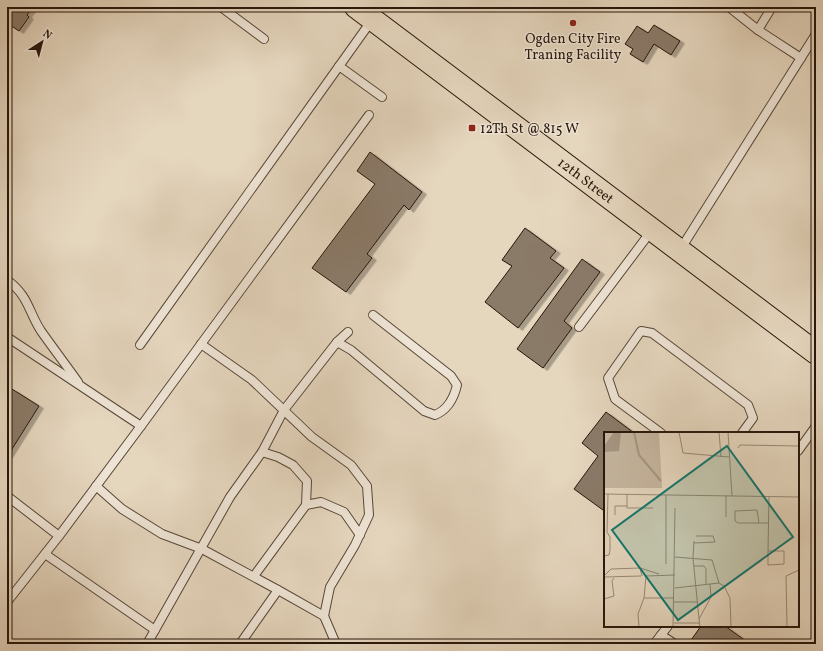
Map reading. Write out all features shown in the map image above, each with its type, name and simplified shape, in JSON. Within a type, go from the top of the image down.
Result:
[{"type":"main road","name":"12th Street","points":[[364,13],[816,353]]},
{"type":"lane","points":[[221,7],[264,39]]},
{"type":"lane","points":[[729,7],[758,30],[801,58]]},
{"type":"lane","points":[[758,30],[772,7]]},
{"type":"lane","points":[[140,345],[339,66],[364,13]]},
{"type":"lane","points":[[679,250],[816,34]]},
{"type":"lane","points":[[339,66],[382,97]]},
{"type":"lane","points":[[7,602],[59,536],[141,426],[369,115]]},
{"type":"lane","points":[[580,327],[652,230]]},
{"type":"lane","points":[[7,280],[16,287],[28,302],[40,330],[81,386]]},
{"type":"lane","points":[[337,342],[351,350],[424,411],[435,415],[442,412],[455,395],[457,385],[452,376],[373,315]]},
{"type":"lane","points":[[660,432],[615,399],[608,378],[641,331],[652,333],[748,405],[753,418],[743,432]]},
{"type":"lane","points":[[147,644],[230,497],[262,452],[284,410],[337,342],[348,332]]},
{"type":"lane","points":[[7,337],[141,426]]},
{"type":"lane","points":[[201,344],[252,380],[312,437],[351,466],[367,486],[369,514],[355,546],[330,587],[324,616],[336,644]]},
{"type":"lane","points":[[799,450],[816,426]]},
{"type":"lane","points":[[254,576],[306,505],[307,481],[293,465],[278,457],[262,452]]},
{"type":"lane","points":[[96,486],[122,509],[162,534],[202,549],[254,576],[324,616]]},
{"type":"lane","points":[[7,496],[59,536]]},
{"type":"lane","points":[[306,505],[321,502],[344,512],[360,535]]},
{"type":"lane","points":[[45,554],[155,630]]},
{"type":"lane","points":[[240,644],[278,590]]},
{"type":"lane","points":[[654,644],[667,627]]},
{"type":"lane","points":[[661,635],[675,644]]},
{"type":"building","points":[[7,7],[33,7],[27,15],[29,17],[19,31],[7,23]]},
{"type":"building","points":[[654,25],[680,41],[671,55],[654,44],[643,62],[630,54],[633,49],[625,44],[637,26],[648,33]]},
{"type":"building","points":[[370,152],[422,192],[409,210],[404,205],[367,254],[372,258],[346,292],[312,268],[375,184],[357,171]]},
{"type":"building","points":[[525,228],[556,251],[550,258],[564,268],[518,328],[485,302],[512,266],[502,260]]},
{"type":"building","points":[[582,259],[600,272],[564,321],[572,328],[543,368],[517,349]]},
{"type":"building","points":[[12,389],[39,406],[7,457],[7,397]]},
{"type":"building","points":[[606,412],[633,432],[604,432],[603,510],[574,489],[598,456],[582,443]]},
{"type":"building","points":[[700,627],[726,627],[750,644],[690,644],[689,643]]},
{"type":"place","name":"Ogden City Fire Traning Facility","points":[[573,23]]},
{"type":"place","name":"12Th St @ 815 W","points":[[472,128]]}]
